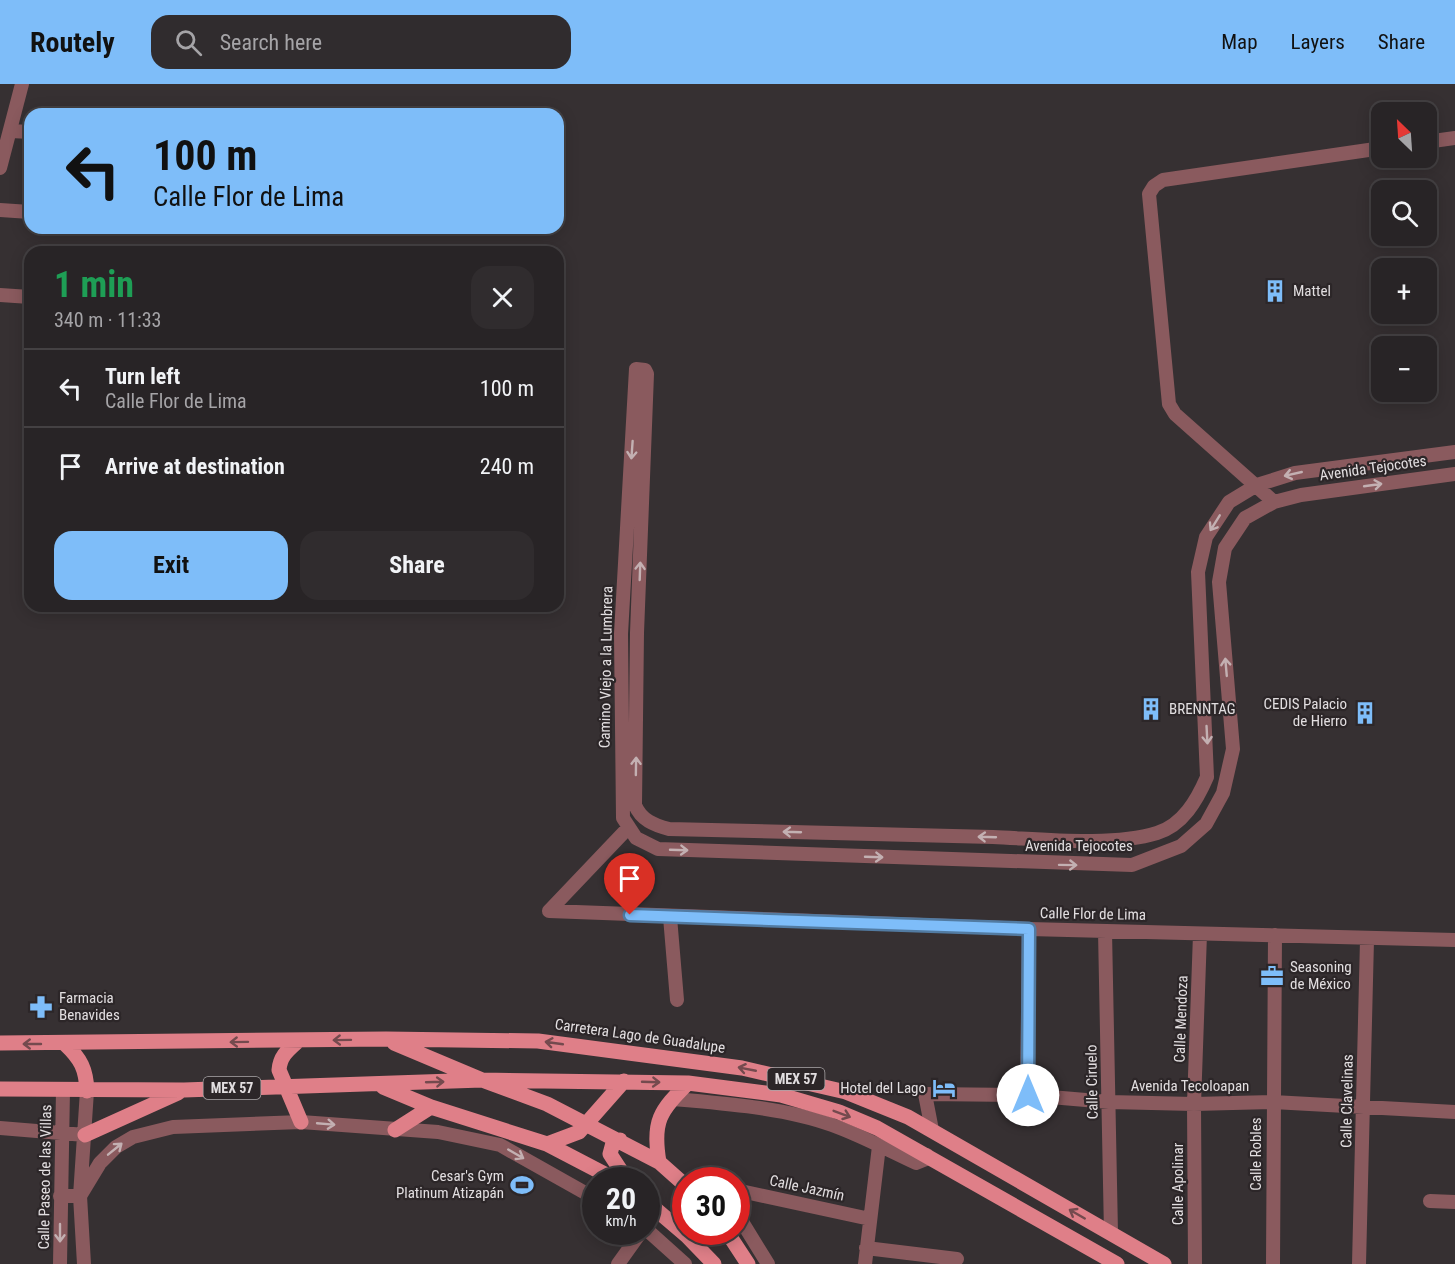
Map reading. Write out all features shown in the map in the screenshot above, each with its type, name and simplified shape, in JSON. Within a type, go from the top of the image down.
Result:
[{"type":"main road","name":"Carretera Lago de Guadalupe","points":[[65,1044],[386,1039],[538,1041],[742,1068],[846,1092],[908,1118],[1164,1264]]},
{"type":"main road","points":[[386,1039],[482,1080],[547,1104],[620,1140],[659,1162],[672,1174]]},
{"type":"main road","points":[[298,1041],[279,1061],[279,1070],[301,1122]]},
{"type":"main road","name":"MEX 57","points":[[0,1043],[65,1044]]},
{"type":"main road","points":[[65,1044],[82,1062],[86,1071],[87,1091]]},
{"type":"main road","name":"MEX 57","points":[[0,1089],[184,1090],[482,1080],[624,1081],[688,1083],[780,1095],[805,1101],[877,1128],[927,1155],[1093,1258],[1117,1264]]},
{"type":"main road","points":[[547,1144],[565,1139],[587,1124],[624,1081]]},
{"type":"main road","points":[[659,1162],[655,1139],[658,1119],[688,1083]]},
{"type":"main road","points":[[377,1084],[431,1107],[547,1144],[591,1167]]},
{"type":"main road","points":[[85,1135],[184,1090]]},
{"type":"main road","points":[[395,1130],[431,1107]]},
{"type":"main road","points":[[618,1167],[610,1154],[613,1143],[620,1140]]},
{"type":"main road","points":[[660,1213],[714,1264]]},
{"type":"main road","points":[[736,1245],[748,1264]]},
{"type":"street","points":[[0,168],[22,84]]},
{"type":"street","points":[[11,131],[24,132]]},
{"type":"street","points":[[1437,140],[1455,138]]},
{"type":"street","points":[[1274,502],[1257,484],[1175,414],[1169,404],[1149,194],[1154,186],[1163,180],[1371,150]]},
{"type":"street","points":[[0,210],[24,212]]},
{"type":"street","points":[[0,295],[24,297]]},
{"type":"street","name":"Camino Viejo a la Lumbrera","points":[[628,828],[621,809],[620,664],[636,369],[646,371],[637,633],[635,805],[638,813],[646,820]]},
{"type":"street","name":"Avenida Tejocotes","points":[[646,820],[669,829],[1060,839],[1133,838],[1159,832],[1173,825],[1199,797],[1207,777],[1197,572],[1206,537],[1229,502],[1257,484],[1295,473],[1455,452]]},
{"type":"street","name":"Avenida Tejocotes","points":[[628,828],[644,844],[658,849],[1060,865],[1132,865],[1181,846],[1206,824],[1215,809],[1223,793],[1233,749],[1220,582],[1225,548],[1245,518],[1274,502],[1300,495],[1455,474]]},
{"type":"street","name":"Calle Flor de Lima","points":[[628,828],[549,911],[1367,940],[1455,940]]},
{"type":"street","points":[[670,917],[677,1000]]},
{"type":"street","points":[[1028,1095],[1029,929]]},
{"type":"street","name":"Calle Ciruelo","points":[[1105,931],[1111,1233]]},
{"type":"street","name":"Calle Mendoza","points":[[1194,1104],[1200,934]]},
{"type":"street","name":"Calle Robles","points":[[1273,1264],[1275,935]]},
{"type":"street","name":"Calle Clavelinas","points":[[1359,1264],[1367,940]]},
{"type":"street","name":"Calle Paseo de las Villas","points":[[60,1264],[60,1134],[63,1090]]},
{"type":"street","points":[[84,1264],[80,1196],[87,1091]]},
{"type":"street","points":[[908,1118],[925,1094]]},
{"type":"street","points":[[925,1094],[932,1130]]},
{"type":"street","name":"Avenida Tecoloapan","points":[[925,1094],[1028,1095],[1109,1102],[1194,1104],[1273,1102],[1455,1112]]},
{"type":"street","points":[[673,1099],[723,1103],[813,1119],[916,1163],[926,1159],[927,1155]]},
{"type":"street","name":"Calle Apolinar","points":[[1194,1104],[1195,1264]]},
{"type":"street","points":[[80,1196],[100,1163],[116,1147],[133,1137],[173,1126],[301,1122],[438,1132],[500,1145],[582,1192]]},
{"type":"street","points":[[0,1128],[85,1135]]},
{"type":"street","points":[[865,1264],[879,1146]]},
{"type":"street","name":"Calle Jazmín","points":[[750,1193],[870,1219]]},
{"type":"street","points":[[60,1196],[80,1196]]},
{"type":"street","points":[[1430,1201],[1455,1202]]},
{"type":"street","points":[[750,1235],[768,1264]]},
{"type":"street","points":[[660,1242],[686,1264]]},
{"type":"street","points":[[618,1264],[632,1245]]},
{"type":"street","points":[[866,1248],[957,1259]]},
{"type":"place","name":"Mattel","points":[[1275,291]]},
{"type":"place","name":"BRENNTAG","points":[[1151,709]]},
{"type":"place","name":"CEDIS Palacio de Hierro","points":[[1365,713]]},
{"type":"place","name":"Seasoning de México","points":[[1272,976]]},
{"type":"place","name":"Farmacia Benavides","points":[[41,1007]]},
{"type":"place","name":"Hotel del Lago","points":[[944,1088]]},
{"type":"place","name":"Cesar's Gym Platinum Atizapán","points":[[522,1185]]},
{"type":"route","points":[[630,915],[1029,929],[1028,1095]]}]
